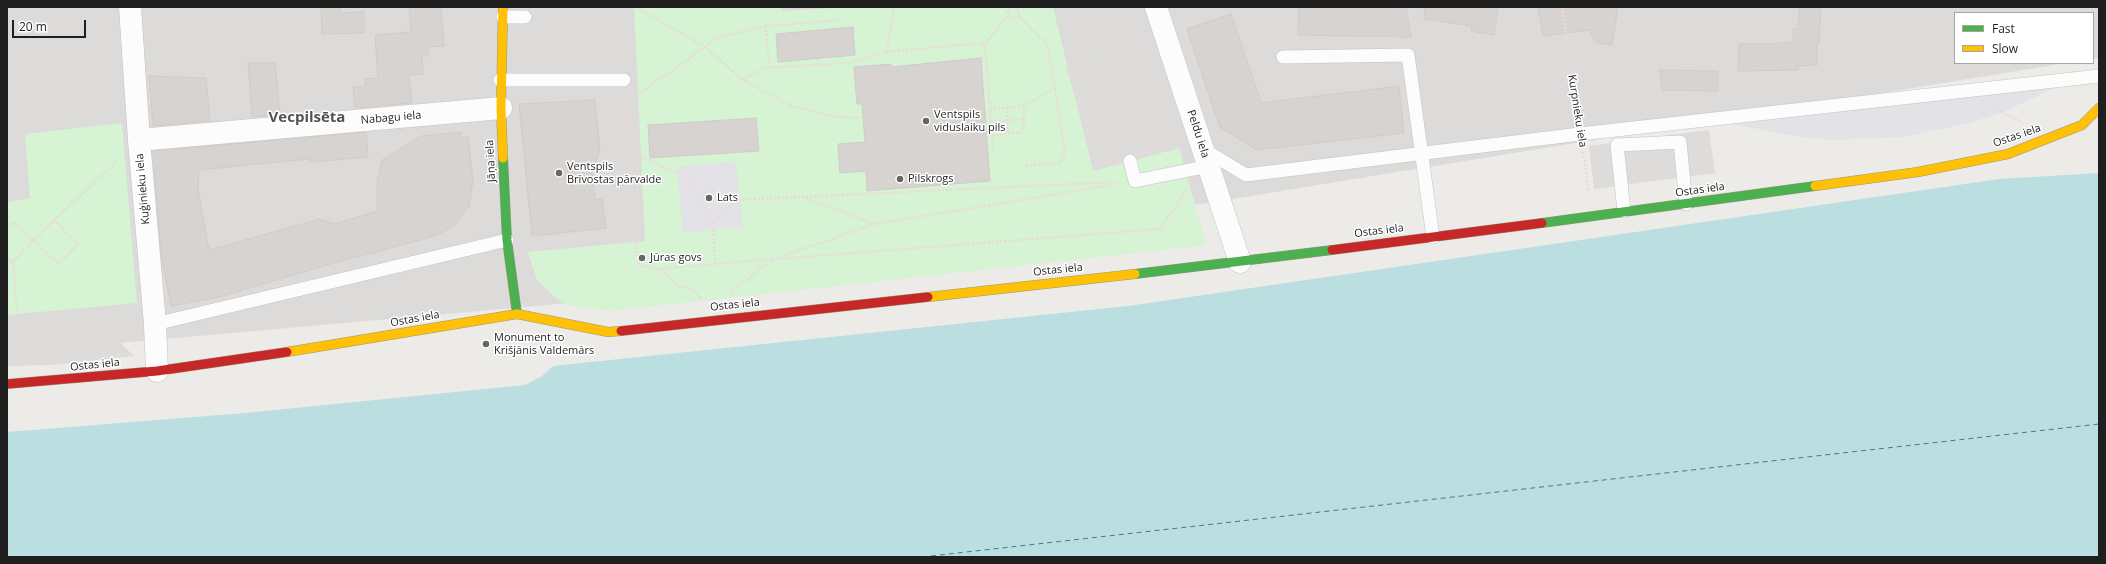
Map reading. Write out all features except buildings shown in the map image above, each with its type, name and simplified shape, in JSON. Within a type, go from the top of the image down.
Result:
[{"type":"street","name":"Kuģinieku iela","points":[[130,7],[139,140],[155,324],[157,371]]},
{"type":"street","name":"Peldu iela","points":[[1156,7],[1240,262]]},
{"type":"street","name":"Jāņa iela","points":[[503,12],[500,80],[507,240],[517,314]]},
{"type":"street","name":"Nabagu iela","points":[[139,140],[501,108]]},
{"type":"street","name":"Ostas iela","points":[[7,384],[44,382],[157,371],[318,348],[517,314],[608,332],[1240,262],[1686,204],[1918,172],[2008,154],[2082,125],[2099,108]]},
{"type":"lane","points":[[503,12],[525,17]]},
{"type":"lane","points":[[1283,57],[1408,55],[1433,237]]},
{"type":"lane","points":[[1130,161],[1135,181],[1206,158],[1246,175],[1580,134],[2099,76]]},
{"type":"lane","points":[[500,80],[624,80]]},
{"type":"lane","points":[[1624,211],[1617,144],[1680,142],[1686,204]]},
{"type":"lane","points":[[155,324],[507,240]]},
{"type":"path","points":[[623,7],[624,80],[630,151],[634,230],[639,266],[660,269],[1159,229],[1189,187]]},
{"type":"path","points":[[635,7],[704,47],[743,80],[792,106],[812,112],[834,116],[866,118]]},
{"type":"path","points":[[887,52],[894,7]]},
{"type":"path","points":[[983,46],[1008,16],[1008,7]]},
{"type":"path","points":[[1018,7],[1020,13],[1018,16]]},
{"type":"path","name":"Kurpnieku iela","points":[[1562,7],[1592,216]]},
{"type":"path","points":[[1008,16],[1012,18],[1018,16]]},
{"type":"path","points":[[1018,16],[1047,44],[1065,152],[1063,159],[1058,163],[1026,166]]},
{"type":"path","points":[[638,94],[720,37],[766,26],[844,20]]},
{"type":"path","points":[[766,26],[769,67]]},
{"type":"path","points":[[743,80],[763,68],[769,67],[847,63],[887,52],[976,43],[985,46],[993,152]]},
{"type":"path","points":[[816,59],[817,65]]},
{"type":"path","points":[[990,109],[1024,106],[1055,88]]},
{"type":"path","points":[[626,103],[632,99]]},
{"type":"path","points":[[992,136],[1021,132],[1024,119],[1024,106]]},
{"type":"path","points":[[1007,107],[1008,134]]},
{"type":"path","points":[[991,122],[1024,119]]},
{"type":"path","points":[[7,262],[13,262],[54,220],[139,140]]},
{"type":"path","points":[[630,151],[736,200],[1135,181]]},
{"type":"path","points":[[688,179],[713,223],[714,264]]},
{"type":"path","points":[[731,295],[740,282],[748,282],[758,269],[776,259],[875,224],[1135,181]]},
{"type":"path","points":[[803,197],[875,224]]},
{"type":"path","points":[[713,223],[722,212],[736,200]]},
{"type":"path","points":[[7,230],[14,222],[59,264],[78,244],[54,220]]},
{"type":"path","points":[[507,240],[526,242],[634,230]]},
{"type":"path","points":[[7,256],[13,262],[17,314]]},
{"type":"path","points":[[660,269],[680,286],[691,289],[702,298]]},
{"type":"shaded area","points":[[7,7],[2099,7],[2099,58],[2094,59],[2094,12],[1954,12],[1954,64],[2060,64],[625,298],[7,353]]},
{"type":"shaded area","points":[[523,7],[609,7],[610,70],[522,70]]},
{"type":"shaded area","points":[[1151,42],[1179,148],[1095,171],[1066,65]]},
{"type":"shaded area","points":[[2063,84],[2003,112],[1969,123],[1903,137],[1834,140],[1800,137],[1733,124]]},
{"type":"shaded area","points":[[1709,130],[1715,173],[1594,189],[1589,146]]},
{"type":"shaded area","points":[[736,161],[743,227],[683,233],[677,167]]},
{"type":"shaded area","points":[[398,296],[393,313],[342,320],[346,306]]},
{"type":"shaded area","points":[[91,314],[134,356],[51,365],[7,366],[7,324]]},
{"type":"green space","points":[[634,7],[781,7],[781,11],[852,7],[1053,7],[1093,170],[1179,148],[1206,244],[1191,247],[610,311],[567,305],[556,298],[537,280],[528,252],[645,241]]},
{"type":"green space","points":[[122,123],[137,303],[7,315],[7,202],[30,198],[25,134]]},
{"type":"water","points":[[2099,173],[2099,557],[7,557],[7,432],[245,413],[525,385],[542,376],[553,366],[1128,306],[1999,179]]},
{"type":"ferry route","points":[[922,557],[2099,424]]},
{"type":"traffic: fast","points":[[503,158],[507,240],[517,314]]},
{"type":"traffic: fast","points":[[1542,223],[1815,186]]},
{"type":"traffic: fast","points":[[1135,274],[1332,250]]},
{"type":"traffic: slow","points":[[503,7],[501,108],[503,158]]},
{"type":"traffic: slow","points":[[1815,186],[1918,172],[2008,154],[2082,125],[2099,108]]},
{"type":"traffic: slow","points":[[928,297],[1135,274]]},
{"type":"traffic: slow","points":[[287,352],[517,314],[608,332],[621,331]]},
{"type":"traffic: jam","points":[[1332,250],[1542,223]]},
{"type":"traffic: jam","points":[[621,331],[928,297]]},
{"type":"traffic: jam","points":[[7,384],[157,371],[287,352]]},
{"type":"place","name":"Ventspils viduslaiku pils","points":[[926,121]]},
{"type":"place","name":"Ventspils Brīvostas pārvalde","points":[[559,173]]},
{"type":"place","name":"Pilskrogs","points":[[900,179]]},
{"type":"place","name":"Lats","points":[[709,198]]},
{"type":"place","name":"Jūras govs","points":[[642,258]]},
{"type":"place","name":"Monument to Krišjānis Valdemārs","points":[[486,344]]},
{"type":"district","name":"Vecpilsēta","points":[[307,118]]}]
